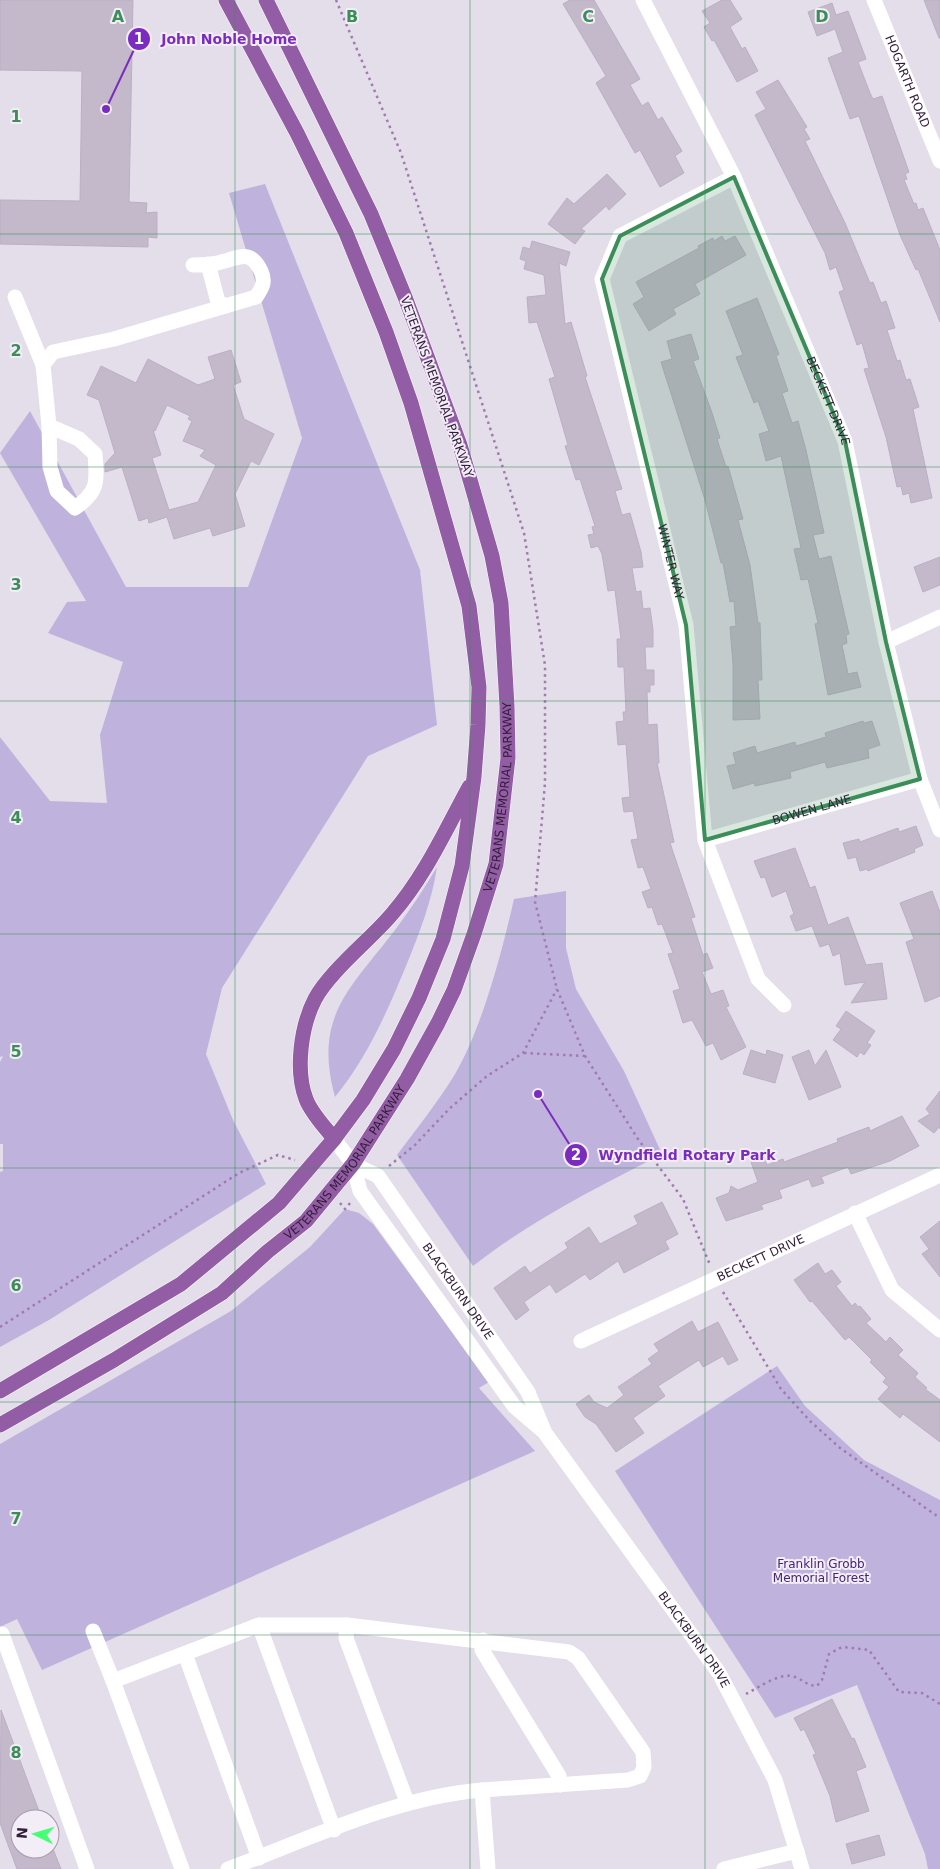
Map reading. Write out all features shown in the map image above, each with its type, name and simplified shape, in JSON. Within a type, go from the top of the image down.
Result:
[{"type":"main road","name":"VETERANS MEMORIAL PARKWAY","points":[[0,1390],[181,1284],[279,1203],[334,1139],[364,1100],[394,1049],[419,998],[443,939],[462,866],[474,777],[479,687],[469,606],[412,403],[386,332],[346,233],[297,133],[226,0]]},
{"type":"main road","name":"VETERANS MEMORIAL PARKWAY","points":[[0,1425],[114,1360],[222,1293],[267,1252],[306,1221],[353,1164],[407,1079],[450,998],[474,934],[496,864],[508,758],[505,656],[501,603],[492,556],[456,436],[405,297],[371,214],[266,0]]},
{"type":"main road","points":[[334,1139],[306,1101],[300,1079],[300,1056],[315,998],[398,906],[437,851],[474,777]]},
{"type":"street","name":"BECKETT DRIVE","points":[[643,0],[734,177],[845,441],[886,642],[920,779],[940,830]]},
{"type":"street","name":"HOGARTH ROAD","points":[[874,0],[940,161]]},
{"type":"street","name":"WINTER WAY","points":[[734,177],[620,236],[602,279],[686,625],[705,840],[758,979],[784,1005]]},
{"type":"street","points":[[43,365],[53,352],[114,339],[226,306],[256,297],[264,286],[263,275],[256,262],[248,256],[201,265],[218,302],[226,306]]},
{"type":"street","points":[[15,297],[43,365],[50,426],[50,467],[56,492],[75,508],[89,498],[97,483],[95,454],[79,439],[50,426]]},
{"type":"street","points":[[886,642],[940,617]]},
{"type":"street","name":"BOWEN LANE","points":[[705,840],[920,779]]},
{"type":"street","name":"BLACKBURN DRIVE","points":[[334,1139],[353,1164],[360,1191],[514,1406],[545,1433],[719,1672],[775,1780],[802,1869]]},
{"type":"street","name":"BLACKBURN DRIVE","points":[[353,1164],[378,1176],[528,1392],[545,1433]]},
{"type":"street","name":"BECKETT DRIVE","points":[[581,1340],[940,1175]]},
{"type":"street","points":[[854,1213],[892,1290],[940,1330]]},
{"type":"street","points":[[259,1625],[334,1830]]},
{"type":"street","points":[[113,1681],[259,1625],[348,1625],[556,1649],[569,1652],[578,1658],[643,1752],[644,1767],[640,1776],[628,1780],[452,1792],[407,1802],[228,1869]]},
{"type":"street","points":[[348,1625],[346,1638],[407,1802]]},
{"type":"street","points":[[93,1631],[182,1869]]},
{"type":"street","points":[[2,1634],[88,1869]]},
{"type":"street","points":[[483,1640],[482,1650],[559,1776],[560,1785]]},
{"type":"street","points":[[185,1654],[259,1858]]},
{"type":"street","points":[[482,1790],[488,1869]]},
{"type":"street","points":[[724,1869],[798,1851]]},
{"type":"path","points":[[378,1176],[415,1145],[449,1108],[487,1076],[523,1053],[557,989]]},
{"type":"path","points":[[523,1053],[585,1056]]},
{"type":"path","points":[[0,1327],[239,1173],[278,1155],[312,1164]]},
{"type":"path","points":[[331,1190],[344,1210],[360,1191]]},
{"type":"path","points":[[734,1700],[780,1677],[793,1676],[810,1686],[816,1686],[822,1680],[829,1654],[842,1647],[869,1650],[898,1692],[922,1693],[940,1704]]},
{"type":"highlighted area","points":[[734,177],[845,441],[886,642],[920,779],[705,840],[686,625],[602,279],[620,236]]},
{"type":"green space","points":[[265,184],[420,570],[437,725],[368,756],[222,988],[206,1054],[233,1120],[266,1184],[49,1320],[0,1347],[0,1172],[3,1171],[3,1144],[0,1144],[0,1062],[3,1056],[0,1057],[0,737],[50,801],[107,803],[100,735],[123,662],[48,633],[67,602],[86,601],[0,453],[30,411],[126,587],[248,587],[302,438],[229,193]]},
{"type":"green space","points":[[437,867],[424,917],[411,954],[391,1000],[367,1051],[335,1097],[329,1069],[329,1045],[332,1024],[340,1005],[350,987],[406,915]]},
{"type":"green space","points":[[566,891],[566,948],[576,989],[624,1071],[662,1154],[542,1219],[473,1266],[397,1155],[442,1095],[465,1055],[490,989],[514,899]]},
{"type":"green space","points":[[345,1209],[359,1213],[373,1224],[489,1382],[479,1388],[535,1451],[42,1670],[17,1619],[0,1627],[0,1444],[231,1311],[310,1247]]},
{"type":"green space","name":"Franklin Grobb Memorial Forest","points":[[777,1366],[805,1406],[864,1460],[940,1500],[940,1869],[928,1869],[925,1854],[857,1685],[775,1718],[615,1471]]},
{"type":"building","points":[[0,0],[133,0],[129,202],[147,203],[146,213],[157,212],[157,238],[148,237],[148,247],[0,244],[0,200],[80,201],[82,71],[0,70]]},
{"type":"building","points":[[570,0],[594,0],[640,79],[630,85],[642,106],[648,102],[658,120],[662,117],[682,151],[675,156],[684,173],[660,187],[640,150],[635,153],[596,83],[606,76],[563,4]]},
{"type":"building","points":[[722,0],[730,0],[742,19],[730,27],[742,49],[745,47],[758,71],[737,82],[714,40],[712,41],[704,27],[710,23],[702,11]]},
{"type":"building","points":[[924,0],[940,0],[940,38],[939,38]]},
{"type":"building","points":[[832,3],[836,15],[848,11],[866,59],[858,62],[873,99],[882,96],[909,172],[905,174],[907,179],[904,180],[918,210],[923,208],[940,250],[940,322],[918,269],[916,270],[900,235],[859,116],[850,119],[828,58],[843,52],[835,29],[817,36],[808,12]]},
{"type":"building","points":[[778,80],[807,127],[804,129],[810,139],[805,141],[845,223],[870,283],[873,282],[881,303],[886,301],[895,328],[887,330],[897,361],[900,360],[906,380],[910,379],[919,407],[913,409],[932,498],[911,503],[909,493],[903,495],[901,486],[897,487],[886,437],[864,369],[869,368],[862,343],[857,345],[839,292],[844,290],[836,267],[830,270],[825,253],[755,115],[766,109],[756,92]]},
{"type":"building","points":[[607,174],[626,194],[609,210],[606,206],[581,229],[585,231],[575,244],[548,224],[567,198],[574,204]]},
{"type":"building","points":[[722,236],[725,241],[735,236],[746,255],[695,284],[700,294],[673,309],[676,314],[649,331],[633,304],[644,297],[636,282],[699,248],[698,246],[713,238],[714,241]]},
{"type":"building","points":[[532,241],[570,252],[566,266],[559,263],[565,324],[571,322],[587,376],[585,377],[622,489],[615,491],[622,515],[630,513],[641,552],[643,567],[632,568],[636,592],[641,591],[643,609],[650,608],[653,647],[645,647],[646,670],[654,670],[654,685],[650,685],[650,692],[647,692],[648,725],[657,724],[659,763],[657,763],[674,842],[670,843],[695,917],[691,918],[703,955],[707,953],[713,968],[702,972],[711,994],[723,990],[729,1006],[726,1007],[746,1047],[721,1060],[713,1043],[706,1046],[692,1020],[683,1023],[673,991],[680,989],[668,954],[673,953],[662,924],[658,925],[652,907],[648,908],[642,892],[651,889],[643,867],[638,868],[631,840],[638,839],[633,811],[624,812],[622,798],[630,797],[626,744],[618,745],[616,722],[624,721],[623,712],[626,712],[624,667],[618,667],[617,639],[621,639],[615,590],[608,591],[602,554],[598,546],[591,548],[588,535],[594,534],[592,527],[595,526],[580,479],[576,480],[565,446],[568,445],[549,379],[555,377],[537,322],[529,323],[527,297],[546,295],[544,275],[524,269],[526,261],[520,259],[523,247],[530,249]]},
{"type":"building","points":[[757,298],[779,354],[776,356],[788,391],[782,393],[792,423],[798,421],[806,450],[824,533],[813,535],[819,559],[831,556],[849,634],[846,635],[847,643],[842,645],[848,674],[857,672],[861,687],[828,695],[815,624],[818,623],[808,579],[801,580],[794,549],[801,548],[781,456],[766,461],[759,434],[769,431],[758,401],[754,403],[736,357],[743,355],[726,311]]},
{"type":"building","points":[[691,334],[699,359],[693,361],[720,438],[717,439],[726,467],[728,466],[743,519],[738,520],[750,565],[758,623],[760,623],[762,680],[758,680],[760,719],[733,720],[733,664],[730,627],[736,626],[734,601],[730,602],[723,563],[721,563],[705,500],[661,362],[672,359],[667,341]]},
{"type":"building","points":[[231,350],[241,382],[233,385],[244,419],[274,434],[259,465],[251,461],[235,494],[245,526],[213,536],[210,528],[174,539],[167,517],[149,523],[148,518],[139,521],[122,467],[105,472],[105,464],[115,453],[99,400],[87,395],[101,366],[136,383],[148,359],[198,385],[215,379],[208,357]],"holes":[[[167,405],[190,416],[188,419],[192,421],[183,441],[205,450],[200,456],[216,465],[198,502],[169,510],[152,458],[161,455],[153,430],[155,431]]]},
{"type":"building","points":[[940,557],[940,585],[923,592],[914,567]]},
{"type":"building","points":[[863,721],[864,723],[872,721],[880,745],[868,749],[869,758],[827,768],[825,762],[790,772],[791,778],[755,786],[754,783],[733,789],[727,766],[736,764],[733,753],[755,746],[757,753],[795,742],[796,746],[826,737],[825,733]]},
{"type":"building","points":[[916,826],[923,845],[914,849],[915,852],[868,871],[867,869],[860,871],[856,857],[848,859],[843,843],[859,839],[860,842],[898,828],[899,832]]},
{"type":"building","points":[[795,848],[810,888],[815,886],[828,925],[848,917],[866,965],[882,963],[887,999],[851,1003],[865,982],[845,985],[840,953],[833,956],[829,944],[820,947],[812,926],[796,931],[790,916],[794,914],[786,891],[772,897],[765,877],[761,878],[754,861]]},
{"type":"building","points":[[932,891],[940,912],[940,996],[925,1002],[906,942],[914,939],[900,903]]},
{"type":"building","points":[[846,1011],[875,1031],[867,1043],[871,1045],[864,1055],[860,1052],[857,1057],[833,1040],[841,1029],[836,1026]]},
{"type":"building","points":[[751,1050],[766,1055],[767,1050],[783,1055],[775,1083],[743,1074]]},
{"type":"building","points":[[809,1050],[815,1066],[826,1050],[841,1087],[809,1100],[792,1057]]},
{"type":"building","points":[[940,1091],[940,1129],[939,1127],[934,1133],[918,1121],[930,1114],[926,1109]]},
{"type":"building","points":[[902,1116],[919,1146],[890,1161],[851,1174],[848,1167],[821,1177],[824,1183],[812,1187],[809,1179],[779,1190],[782,1198],[761,1205],[763,1209],[726,1221],[716,1198],[729,1193],[731,1186],[738,1190],[758,1182],[751,1162],[764,1157],[767,1165],[783,1159],[784,1162],[838,1142],[837,1139],[869,1127],[870,1131]]},
{"type":"building","points":[[662,1202],[678,1234],[665,1241],[669,1249],[624,1273],[618,1261],[590,1280],[585,1274],[556,1293],[550,1284],[524,1302],[529,1310],[516,1320],[494,1288],[525,1266],[530,1273],[568,1248],[565,1243],[589,1227],[600,1244],[638,1224],[634,1216]]},
{"type":"building","points":[[940,1221],[940,1277],[922,1254],[929,1249],[920,1237]]},
{"type":"building","points":[[818,1263],[825,1274],[832,1270],[841,1282],[836,1286],[852,1306],[855,1303],[858,1307],[860,1306],[871,1319],[866,1323],[886,1342],[890,1337],[903,1350],[898,1355],[918,1373],[915,1377],[927,1388],[925,1389],[940,1400],[940,1442],[903,1414],[900,1418],[878,1399],[889,1387],[883,1382],[886,1378],[870,1362],[872,1360],[849,1337],[845,1340],[812,1301],[810,1302],[794,1280]]},
{"type":"building","points":[[692,1321],[698,1332],[718,1322],[738,1360],[728,1365],[723,1356],[703,1367],[699,1360],[658,1386],[665,1396],[633,1418],[644,1433],[616,1452],[596,1424],[585,1417],[576,1404],[589,1395],[594,1402],[607,1408],[624,1395],[618,1387],[652,1364],[648,1359],[659,1351],[654,1344]]},
{"type":"building","points":[[832,1699],[852,1739],[854,1738],[866,1767],[856,1771],[869,1811],[836,1822],[830,1796],[813,1755],[816,1754],[804,1729],[801,1731],[794,1718]]},
{"type":"building","points":[[1,1710],[38,1809],[10,1809],[10,1850],[0,1823]]},
{"type":"building","points":[[879,1835],[885,1855],[852,1864],[846,1844]]},
{"type":"building","points":[[13,1859],[57,1859],[61,1869],[17,1869]]},
{"type":"place","name":"John Noble Home","points":[[106,109]]},
{"type":"place","name":"Wyndfield Rotary Park","points":[[538,1094]]}]
